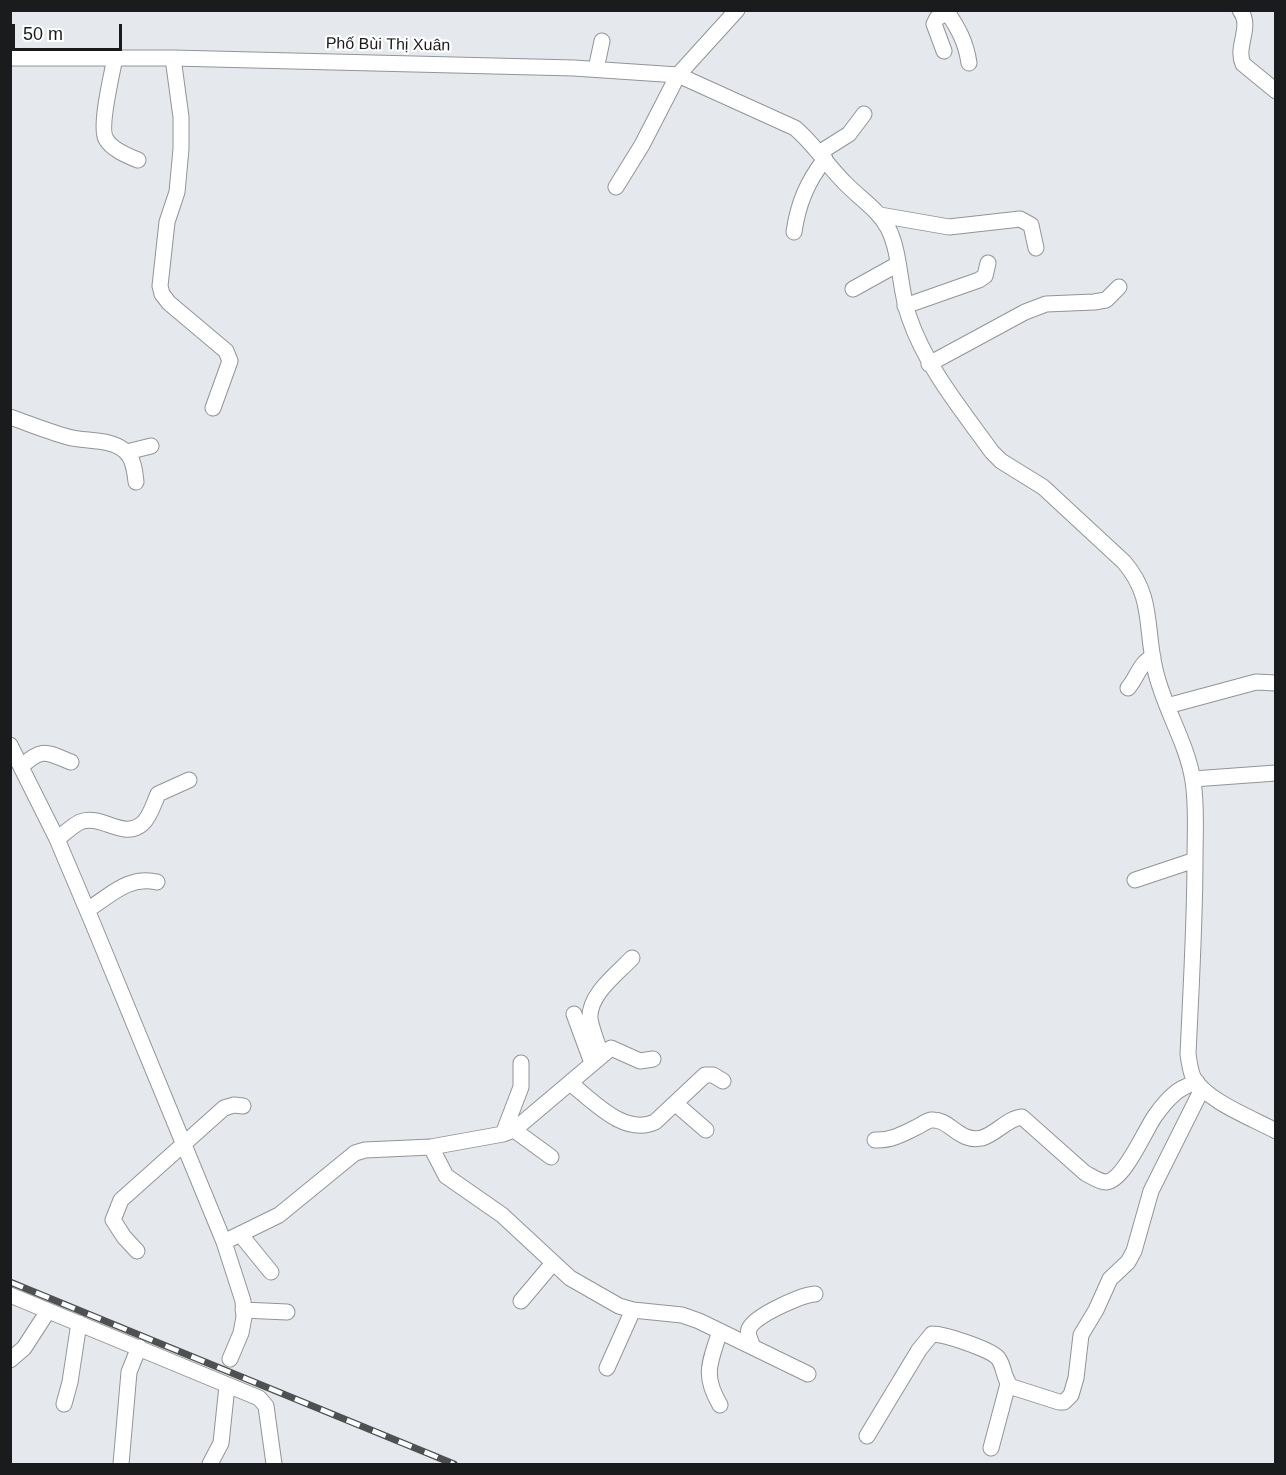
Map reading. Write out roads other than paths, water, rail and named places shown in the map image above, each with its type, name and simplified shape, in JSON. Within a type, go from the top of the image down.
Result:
[{"type":"street","points":[[616,187],[642,145],[678,75],[737,10]]},
{"type":"street","points":[[1240,10],[1245,16],[1246,26],[1241,58],[1244,64],[1275,91]]},
{"type":"street","points":[[944,51],[934,24],[937,18],[947,12],[967,46],[969,63]]},
{"type":"street","points":[[596,69],[603,41]]},
{"type":"street","name":"Phố Bùi Thị Xuân","points":[[10,58],[173,58],[596,69],[678,75],[795,128],[846,185],[880,215]]},
{"type":"street","points":[[115,58],[104,133],[106,140],[116,148],[138,160]]},
{"type":"street","points":[[173,58],[181,117],[180,160],[177,192],[166,222],[160,286],[162,294],[169,303],[226,351],[230,361],[213,408]]},
{"type":"street","points":[[794,232],[801,199],[822,156],[849,134],[864,114]]},
{"type":"street","points":[[880,215],[949,227],[1020,219],[1031,225],[1036,248]]},
{"type":"street","points":[[880,215],[889,229],[905,306],[929,364],[992,452],[1001,461],[1042,487],[1124,562],[1134,573],[1142,588],[1147,606],[1157,681],[1189,761],[1193,779],[1195,901],[1188,1054],[1190,1068],[1200,1085],[1214,1098],[1275,1131]]},
{"type":"street","points":[[905,306],[979,280],[985,276],[988,263]]},
{"type":"street","points":[[854,289],[898,264]]},
{"type":"street","points":[[929,364],[1025,312],[1046,304],[1106,300],[1119,287]]},
{"type":"street","points":[[10,417],[68,437],[102,442],[127,452],[151,446]]},
{"type":"street","points":[[127,452],[134,466],[136,483]]},
{"type":"street","points":[[1128,688],[1135,681],[1142,664],[1153,657]]},
{"type":"street","points":[[1167,706],[1256,682],[1275,683]]},
{"type":"street","points":[[10,745],[57,839],[224,1242],[243,1301],[241,1333],[230,1359]]},
{"type":"street","points":[[21,767],[35,754],[46,752],[71,762]]},
{"type":"street","points":[[1193,779],[1275,773]]},
{"type":"street","points":[[57,839],[80,822],[96,820],[120,828],[134,829],[145,823],[158,794],[189,780]]},
{"type":"street","points":[[1135,880],[1195,860]]},
{"type":"street","points":[[87,910],[132,882],[145,879],[157,882]]},
{"type":"street","points":[[597,1059],[590,1011],[602,990],[632,958]]},
{"type":"street","points":[[574,1014],[597,1059]]},
{"type":"street","points":[[224,1242],[279,1215],[355,1153],[365,1150],[431,1147],[508,1132],[606,1051],[614,1048],[640,1061],[653,1059]]},
{"type":"street","points":[[508,1132],[521,1087],[521,1063]]},
{"type":"street","points":[[570,1083],[620,1120],[637,1126],[647,1126],[656,1122],[705,1075],[712,1075],[723,1081]]},
{"type":"street","points":[[875,1140],[884,1141],[931,1120],[944,1123],[958,1134],[969,1138],[983,1137],[1015,1118],[1023,1117],[1085,1173],[1106,1182],[1116,1178],[1155,1116],[1173,1094],[1185,1086],[1200,1085]]},
{"type":"street","points":[[1008,1384],[1059,1402],[1064,1402],[1071,1395],[1076,1378],[1081,1335],[1096,1311],[1110,1278],[1128,1262],[1134,1251],[1154,1185],[1200,1085]]},
{"type":"street","points":[[676,1104],[706,1130]]},
{"type":"street","points":[[137,1251],[113,1220],[121,1200],[182,1143],[224,1108],[234,1105],[243,1106]]},
{"type":"street","points":[[508,1132],[551,1156]]},
{"type":"street","points":[[431,1147],[446,1176],[502,1215],[570,1278],[605,1299],[633,1310],[682,1316],[720,1330],[808,1374]]},
{"type":"street","points":[[240,1234],[270,1272]]},
{"type":"street","points":[[520,1301],[553,1263]]},
{"type":"street","points":[[753,1347],[749,1329],[763,1316],[801,1297],[815,1294]]},
{"type":"street","points":[[10,1295],[259,1398],[266,1406],[274,1464]]},
{"type":"street","points":[[243,1310],[287,1312]]},
{"type":"street","points":[[607,1368],[633,1310]]},
{"type":"street","points":[[10,1360],[24,1348],[48,1311]]},
{"type":"street","points":[[64,1404],[70,1382],[79,1323]]},
{"type":"street","points":[[720,1330],[708,1371],[710,1384],[720,1405]]},
{"type":"street","points":[[867,1436],[919,1350],[932,1334],[935,1334],[990,1352],[1000,1362],[1008,1384],[991,1448]]},
{"type":"street","points":[[121,1464],[129,1372],[139,1347]]},
{"type":"street","points":[[210,1464],[221,1443],[227,1386]]},
{"type":"railway","points":[[10,1282],[454,1464]]}]
